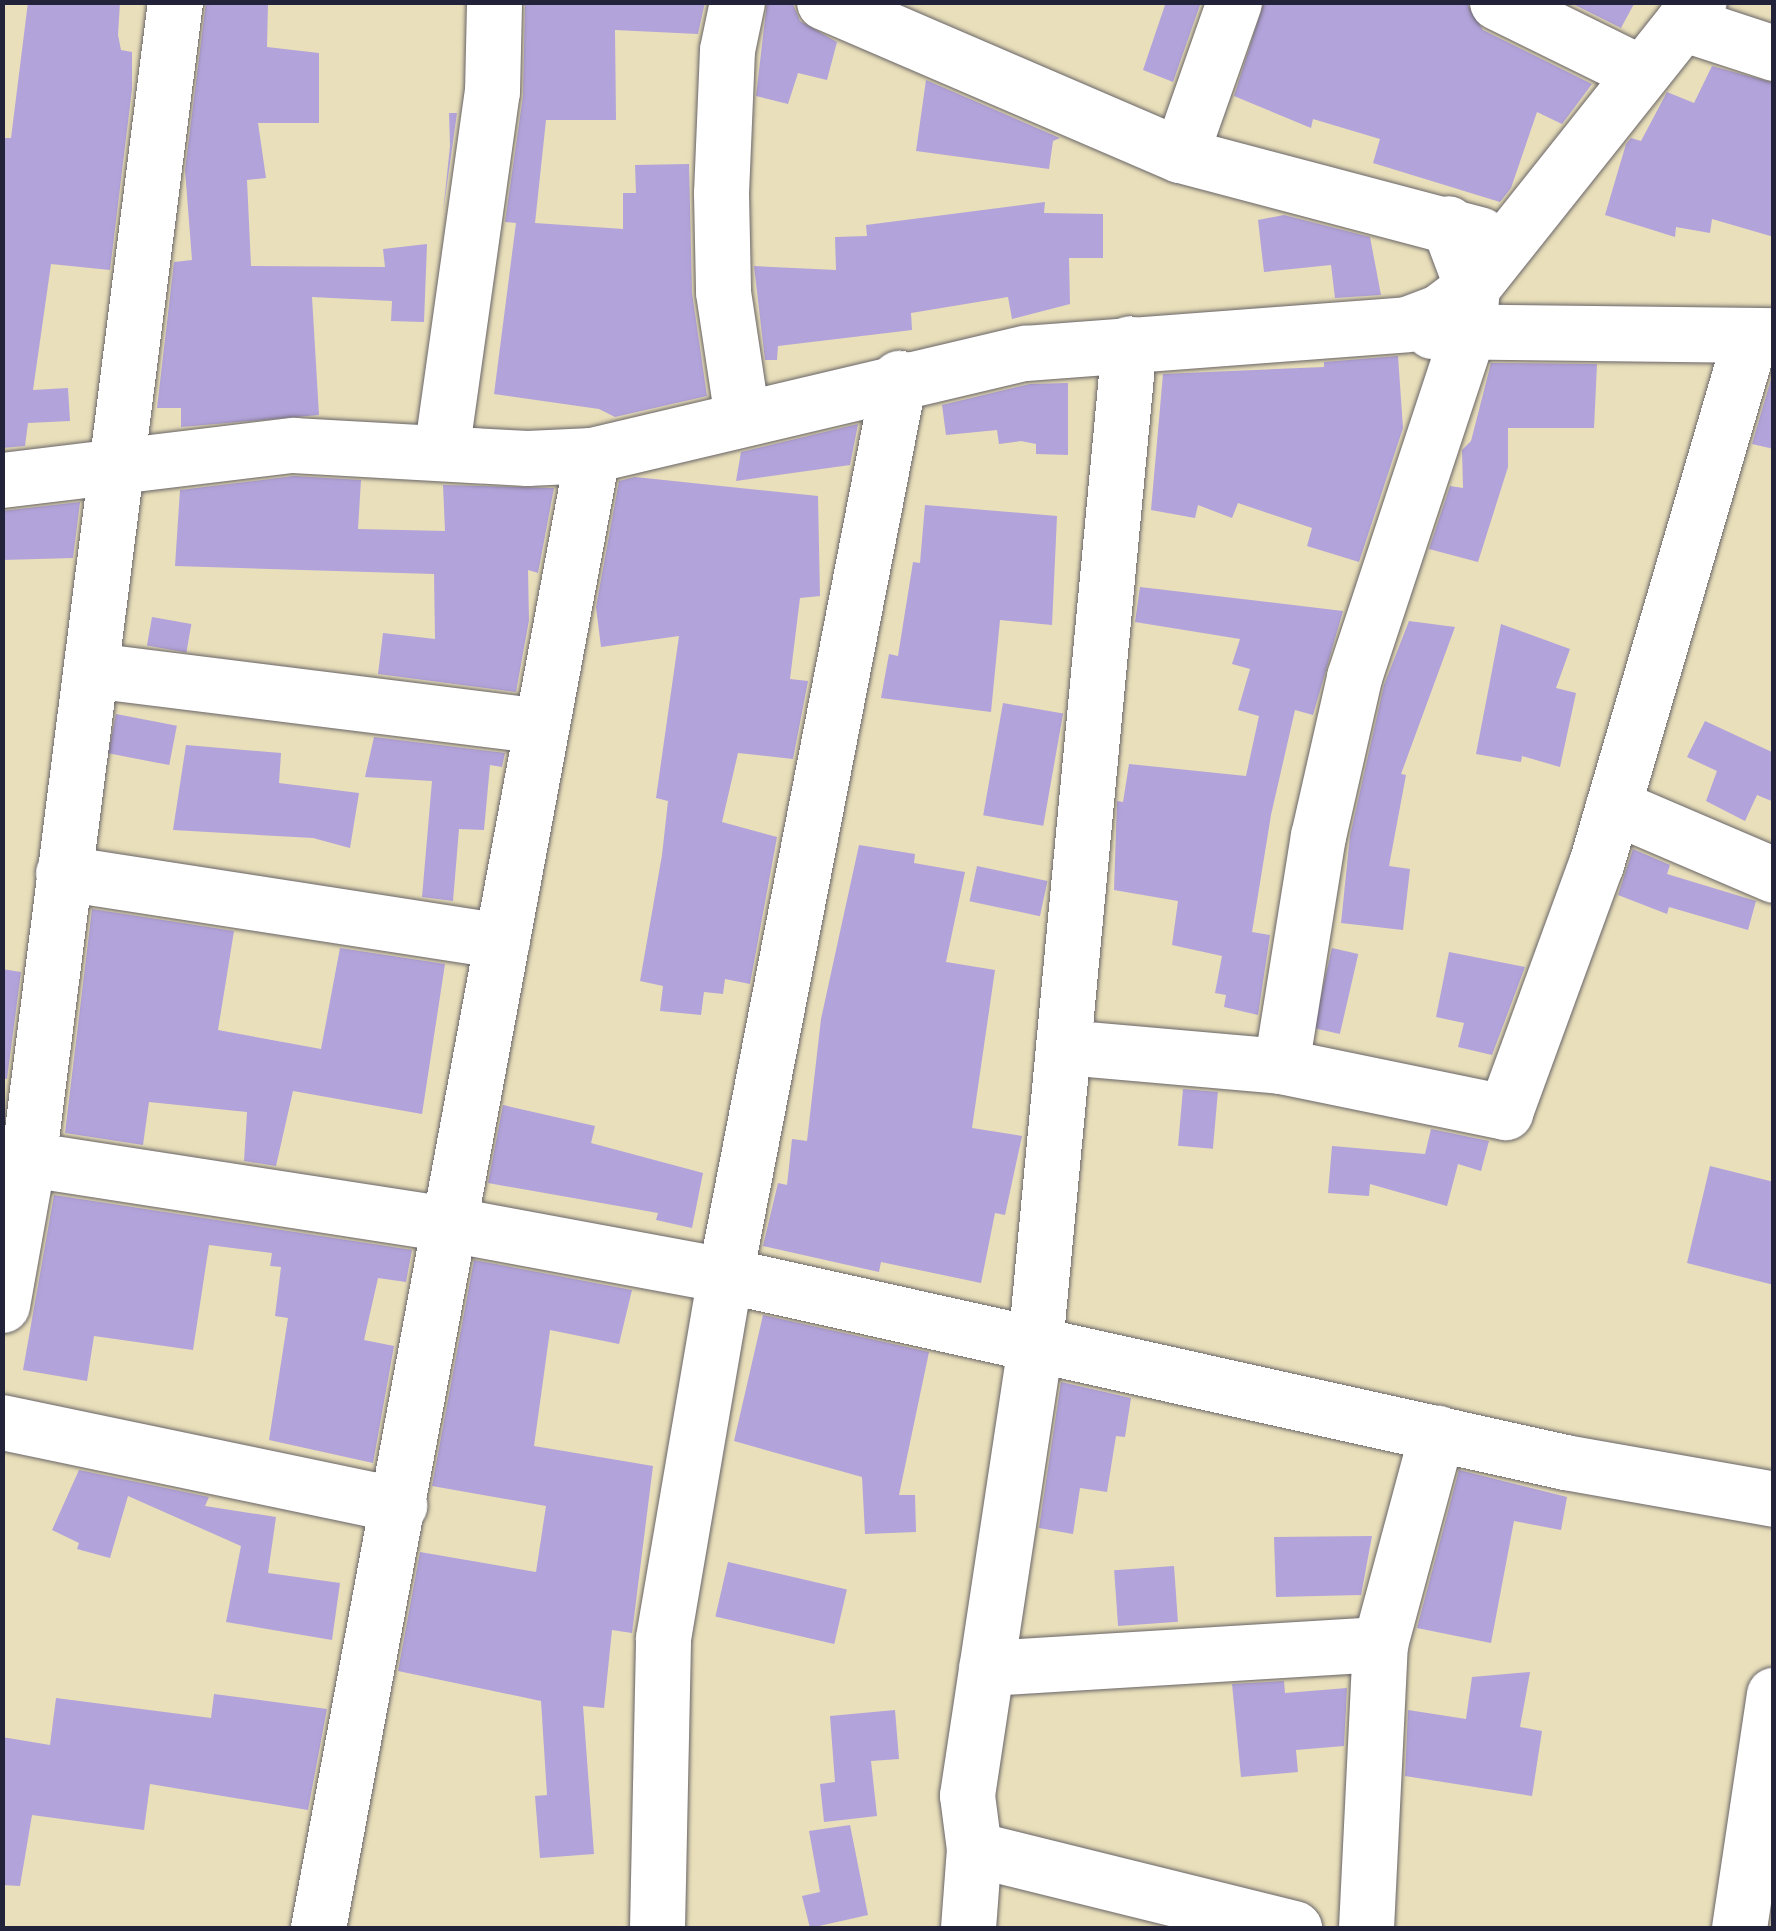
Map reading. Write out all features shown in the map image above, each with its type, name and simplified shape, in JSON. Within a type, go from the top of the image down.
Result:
[{"type":"street","points":[[2,1305],[16,1154],[92,670],[175,2]]},
{"type":"street","points":[[441,453],[492,92],[494,2]]},
{"type":"street","points":[[737,2],[727,50],[722,232],[723,292],[742,417]]},
{"type":"street","points":[[824,2],[1180,155],[1448,223],[1507,242]]},
{"type":"street","points":[[1180,155],[1234,2]]},
{"type":"street","points":[[1497,2],[1641,73]]},
{"type":"street","points":[[1281,1066],[1318,836],[1354,677],[1470,309],[1507,242],[1690,13],[1774,53]]},
{"type":"street","points":[[1448,223],[1470,309]]},
{"type":"street","points":[[2,480],[118,461],[293,445],[441,453],[592,455],[899,378],[1025,353],[1370,328],[1470,309],[1762,335],[1613,806],[1505,1112],[1281,1066],[1065,1047]]},
{"type":"street","points":[[968,1928],[974,1848],[967,1795],[1035,1345],[1128,343]]},
{"type":"street","points":[[657,1928],[663,1638],[725,1275],[899,378]]},
{"type":"street","points":[[318,1928],[399,1505],[538,726],[592,455]]},
{"type":"street","points":[[92,670],[538,726]]},
{"type":"street","points":[[1613,806],[1774,874]]},
{"type":"street","points":[[63,872],[502,942]]},
{"type":"street","points":[[16,1154],[450,1224],[725,1275],[1437,1433],[1774,1499]]},
{"type":"street","points":[[2,1422],[399,1505]]},
{"type":"street","points":[[1366,1928],[1380,1644],[1437,1433]]},
{"type":"street","points":[[986,1668],[1380,1644]]},
{"type":"street","points":[[1739,1928],[1774,1695]]},
{"type":"street","points":[[974,1848],[1294,1928]]},
{"type":"building","points":[[28,2],[120,2],[118,35],[121,50],[132,52],[132,89],[110,270],[51,264],[33,390],[68,388],[70,421],[28,423],[25,446],[2,448],[2,156],[5,138],[11,138]]},
{"type":"building","points":[[206,2],[268,2],[267,47],[319,53],[319,123],[258,123],[266,178],[247,180],[251,266],[385,267],[383,249],[427,244],[424,322],[391,321],[392,301],[312,297],[319,415],[181,427],[181,408],[157,408],[174,262],[192,260],[185,170]]},
{"type":"building","points":[[525,2],[705,2],[698,34],[615,30],[616,120],[546,120],[535,223],[623,229],[623,193],[636,193],[635,165],[689,164],[692,293],[707,396],[615,417],[599,409],[494,394],[516,223],[505,222],[523,96]]},
{"type":"building","points":[[767,2],[793,4],[800,21],[837,42],[827,80],[798,73],[788,104],[756,96]]},
{"type":"building","points":[[1166,2],[1201,2],[1173,82],[1143,70]]},
{"type":"building","points":[[1264,2],[1466,2],[1483,30],[1592,84],[1562,124],[1537,112],[1511,188],[1500,202],[1373,163],[1380,139],[1313,119],[1311,128],[1234,96]]},
{"type":"building","points":[[1569,2],[1635,2],[1621,28]]},
{"type":"building","points":[[1712,66],[1774,83],[1774,237],[1712,219],[1710,233],[1676,227],[1675,237],[1605,215],[1626,144],[1631,138],[1641,141],[1667,92],[1694,103]]},
{"type":"building","points":[[926,80],[1060,138],[1053,141],[1049,169],[916,151]]},
{"type":"building","points":[[449,113],[457,113],[443,213],[450,146]]},
{"type":"building","points":[[1045,202],[1044,213],[1103,214],[1103,258],[1069,258],[1070,304],[1012,319],[1008,297],[911,313],[912,330],[778,346],[777,360],[765,360],[754,266],[836,270],[835,237],[867,236],[866,225]]},
{"type":"building","points":[[1284,215],[1370,237],[1381,295],[1335,298],[1331,265],[1264,272],[1258,220]]},
{"type":"building","points":[[1398,356],[1403,428],[1359,562],[1307,546],[1312,528],[1238,503],[1232,518],[1198,505],[1195,518],[1151,510],[1163,374],[1324,367],[1324,362]]},
{"type":"building","points":[[1491,363],[1597,364],[1594,428],[1508,428],[1508,467],[1478,562],[1429,549],[1450,486],[1463,488],[1462,450],[1471,441]]},
{"type":"building","points":[[1774,369],[1774,449],[1752,444]]},
{"type":"building","points":[[1068,383],[1068,455],[1036,454],[1036,444],[1021,441],[999,444],[997,430],[946,435],[942,405],[1030,384]]},
{"type":"building","points":[[858,424],[850,465],[736,481],[741,452]]},
{"type":"building","points":[[294,476],[361,480],[358,529],[445,531],[443,485],[554,488],[538,573],[528,570],[529,620],[516,692],[378,674],[383,633],[435,639],[434,574],[175,566],[180,490]]},
{"type":"building","points":[[635,477],[818,496],[820,596],[800,598],[790,679],[808,681],[793,759],[738,753],[722,822],[777,837],[750,984],[725,979],[723,994],[704,992],[701,1015],[660,1011],[663,986],[640,981],[662,855],[668,801],[656,798],[679,636],[601,647],[596,607],[619,481]]},
{"type":"building","points":[[80,502],[73,558],[2,560],[2,511]]},
{"type":"building","points":[[925,505],[1057,516],[1052,625],[1000,620],[991,712],[881,698],[889,654],[898,656],[913,562],[920,563]]},
{"type":"building","points":[[1140,587],[1343,611],[1313,715],[1295,710],[1271,815],[1252,932],[1270,935],[1258,1015],[1224,1007],[1226,995],[1215,993],[1222,956],[1172,945],[1178,901],[1114,890],[1117,801],[1123,802],[1129,764],[1246,776],[1259,716],[1238,710],[1250,669],[1232,664],[1240,639],[1135,622]]},
{"type":"building","points":[[152,617],[191,624],[186,653],[147,646]]},
{"type":"building","points":[[1409,621],[1455,627],[1401,774],[1406,775],[1389,866],[1410,869],[1403,930],[1341,923],[1350,836],[1384,685]]},
{"type":"building","points":[[1501,624],[1570,649],[1556,688],[1576,693],[1560,767],[1522,756],[1521,762],[1476,754]]},
{"type":"building","points":[[1003,703],[1063,714],[1043,826],[983,815]]},
{"type":"building","points":[[116,714],[177,726],[169,765],[108,753]]},
{"type":"building","points":[[1705,721],[1774,753],[1774,802],[1757,795],[1745,821],[1706,801],[1717,771],[1687,757]]},
{"type":"building","points":[[374,737],[505,753],[502,767],[490,765],[484,830],[459,829],[453,901],[422,897],[432,781],[365,777]]},
{"type":"building","points":[[186,745],[281,753],[279,783],[359,793],[350,848],[313,838],[173,830]]},
{"type":"building","points":[[859,845],[915,854],[914,863],[965,872],[946,962],[995,970],[972,1128],[1022,1136],[1005,1215],[995,1213],[981,1283],[881,1262],[879,1272],[763,1246],[778,1183],[787,1185],[792,1139],[807,1141],[821,1019]]},
{"type":"building","points":[[1633,849],[1670,865],[1667,874],[1756,901],[1748,930],[1669,907],[1667,914],[1618,895]]},
{"type":"building","points":[[977,866],[1047,881],[1040,916],[970,901]]},
{"type":"building","points":[[92,909],[234,931],[218,1030],[321,1049],[340,948],[445,964],[422,1114],[293,1091],[276,1166],[244,1161],[247,1112],[149,1102],[143,1145],[65,1133]]},
{"type":"building","points":[[1332,948],[1358,954],[1340,1034],[1314,1028]]},
{"type":"building","points":[[1449,952],[1525,967],[1492,1055],[1458,1047],[1464,1023],[1436,1017]]},
{"type":"building","points":[[2,969],[21,972],[7,1079],[2,1078]]},
{"type":"building","points":[[1183,1089],[1218,1092],[1213,1149],[1178,1146]]},
{"type":"building","points":[[503,1105],[595,1126],[591,1143],[703,1173],[692,1228],[656,1220],[658,1213],[488,1183]]},
{"type":"building","points":[[1431,1129],[1489,1141],[1481,1171],[1458,1164],[1447,1206],[1370,1184],[1369,1196],[1328,1193],[1332,1146],[1425,1154]]},
{"type":"building","points":[[1710,1166],[1774,1182],[1774,1285],[1687,1263]]},
{"type":"building","points":[[54,1195],[412,1250],[406,1282],[378,1278],[364,1340],[394,1346],[373,1463],[269,1440],[288,1318],[275,1316],[281,1267],[270,1266],[272,1253],[209,1245],[193,1350],[94,1336],[87,1381],[23,1370]]},
{"type":"building","points":[[474,1260],[632,1290],[619,1344],[550,1330],[534,1446],[653,1466],[632,1633],[612,1630],[604,1708],[583,1706],[594,1854],[540,1858],[535,1796],[547,1795],[541,1701],[398,1671],[420,1552],[536,1572],[546,1506],[432,1486]]},
{"type":"building","points":[[763,1315],[929,1352],[899,1495],[915,1495],[916,1532],[865,1534],[862,1477],[734,1441]]},
{"type":"building","points":[[1061,1382],[1131,1398],[1125,1437],[1116,1436],[1107,1492],[1080,1488],[1073,1534],[1039,1528]]},
{"type":"building","points":[[79,1470],[209,1497],[205,1506],[276,1517],[268,1573],[340,1583],[332,1640],[226,1622],[241,1546],[128,1496],[110,1558],[77,1549],[79,1543],[52,1530]]},
{"type":"building","points":[[1459,1470],[1567,1497],[1561,1530],[1514,1521],[1491,1643],[1417,1628]]},
{"type":"building","points":[[1372,1536],[1361,1595],[1276,1597],[1274,1537]]},
{"type":"building","points":[[728,1562],[847,1589],[834,1644],[715,1617]]},
{"type":"building","points":[[1174,1566],[1178,1622],[1118,1626],[1114,1570]]},
{"type":"building","points":[[1530,1672],[1520,1727],[1542,1731],[1532,1796],[1405,1776],[1408,1710],[1466,1719],[1472,1677]]},
{"type":"building","points":[[1284,1681],[1285,1693],[1347,1688],[1344,1746],[1296,1750],[1298,1772],[1241,1777],[1232,1684]]},
{"type":"building","points":[[214,1694],[327,1709],[308,1810],[150,1784],[144,1830],[32,1815],[20,1886],[2,1885],[2,1737],[50,1745],[56,1698],[211,1718]]},
{"type":"building","points":[[895,1710],[899,1759],[871,1761],[877,1816],[824,1822],[820,1784],[835,1782],[830,1716]]},
{"type":"building","points":[[850,1825],[868,1915],[810,1928],[802,1896],[820,1892],[809,1831]]}]
